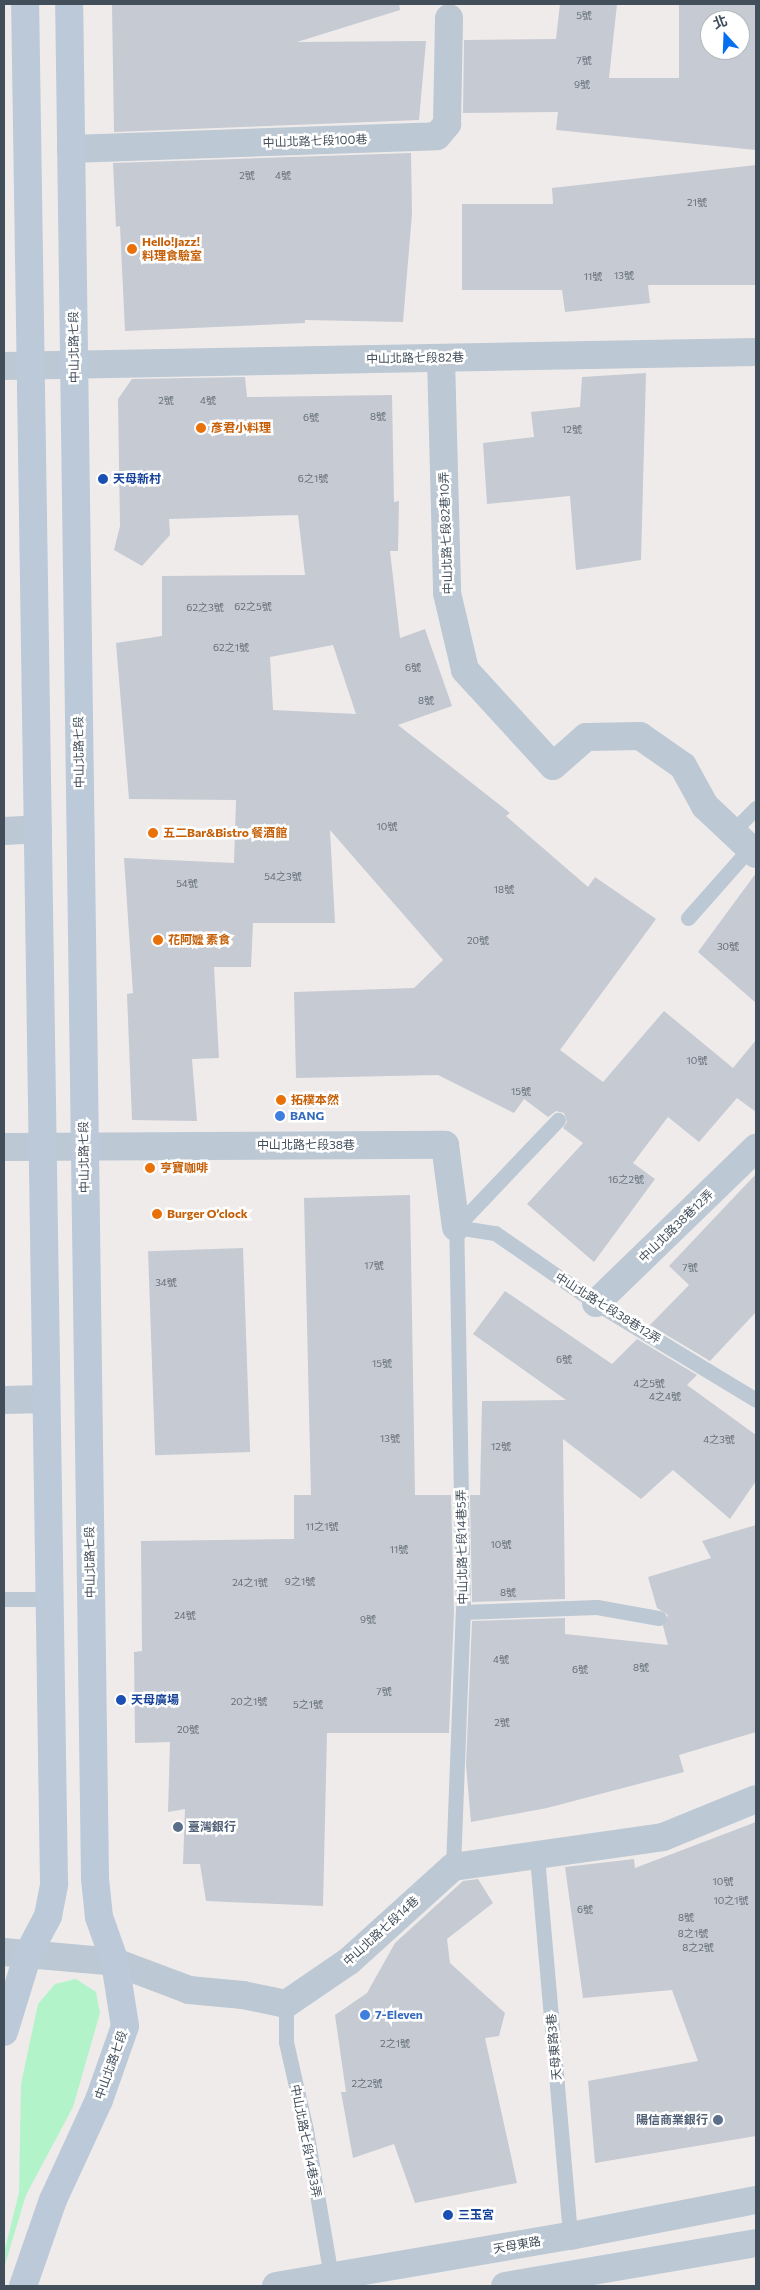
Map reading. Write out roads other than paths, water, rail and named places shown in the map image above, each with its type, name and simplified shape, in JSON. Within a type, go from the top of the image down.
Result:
[{"type":"main road","points":[[4,2032],[16,1953],[48,1916],[54,1884],[25,4]]},
{"type":"main road","name":"中山北路七段","points":[[23,2286],[53,2200],[99,2100],[125,2026],[116,1962],[99,1917],[95,1878],[70,4]]},
{"type":"street","name":"中山北路七段100巷","points":[[71,150],[437,136],[447,124],[449,18]]},
{"type":"street","name":"中山北路七段82巷","points":[[4,366],[756,352]]},
{"type":"street","name":"中山北路七段82巷10弄","points":[[441,358],[447,593],[465,670],[552,766],[586,737],[640,736],[683,766],[705,806],[747,844]]},
{"type":"street","points":[[4,831],[38,829]]},
{"type":"street","name":"中山北路七段38巷","points":[[84,1146],[445,1145],[456,1227]]},
{"type":"street","points":[[4,1147],[84,1146]]},
{"type":"street","name":"中山北路38巷12弄","points":[[596,1303],[756,1148]]},
{"type":"street","points":[[4,1400],[46,1399]]},
{"type":"street","points":[[453,1867],[537,1857],[663,1837],[756,1799]]},
{"type":"street","name":"中山北路七段14巷","points":[[286,2004],[349,1962],[453,1867]]},
{"type":"street","points":[[16,1953],[116,1962],[189,1990],[243,1995],[286,2004]]},
{"type":"street","name":"天母東路","points":[[276,2286],[570,2236],[756,2200]]},
{"type":"street","points":[[505,2286],[756,2242]]},
{"type":"lane","points":[[688,918],[747,844],[756,808]]},
{"type":"lane","points":[[456,1227],[558,1120]]},
{"type":"lane","name":"中山北路七段38巷12弄","points":[[456,1227],[495,1233],[596,1303],[756,1400]]},
{"type":"lane","name":"中山北路七段14巷5弄","points":[[453,1867],[463,1612],[456,1227]]},
{"type":"lane","points":[[4,1599],[49,1599]]},
{"type":"lane","points":[[463,1612],[597,1607],[659,1618]]},
{"type":"lane","name":"天母東路3巷","points":[[537,1857],[570,2236]]},
{"type":"lane","name":"中山北路七段14巷3弄","points":[[286,2004],[286,2042],[306,2130],[331,2277]]},
{"type":"place","name":"Hello!Jazz! 料理食驗室","points":[[132,249]]},
{"type":"place","name":"彥君小料理","points":[[201,428]]},
{"type":"place","name":"天母新村","points":[[103,479]]},
{"type":"place","name":"五二Bar&Bistro 餐酒館","points":[[153,833]]},
{"type":"place","name":"花阿嬤 素食","points":[[158,940]]},
{"type":"place","name":"拓樸本然","points":[[281,1100]]},
{"type":"place","name":"BANG","points":[[280,1116]]},
{"type":"place","name":"亨寶咖啡","points":[[150,1168]]},
{"type":"place","name":"Burger O’clock","points":[[157,1214]]},
{"type":"place","name":"天母廣場","points":[[121,1700]]},
{"type":"place","name":"臺灣銀行","points":[[178,1827]]},
{"type":"place","name":"7-Eleven","points":[[365,2015]]},
{"type":"place","name":"陽信商業銀行","points":[[718,2120]]},
{"type":"place","name":"三玉宮","points":[[448,2215]]}]
